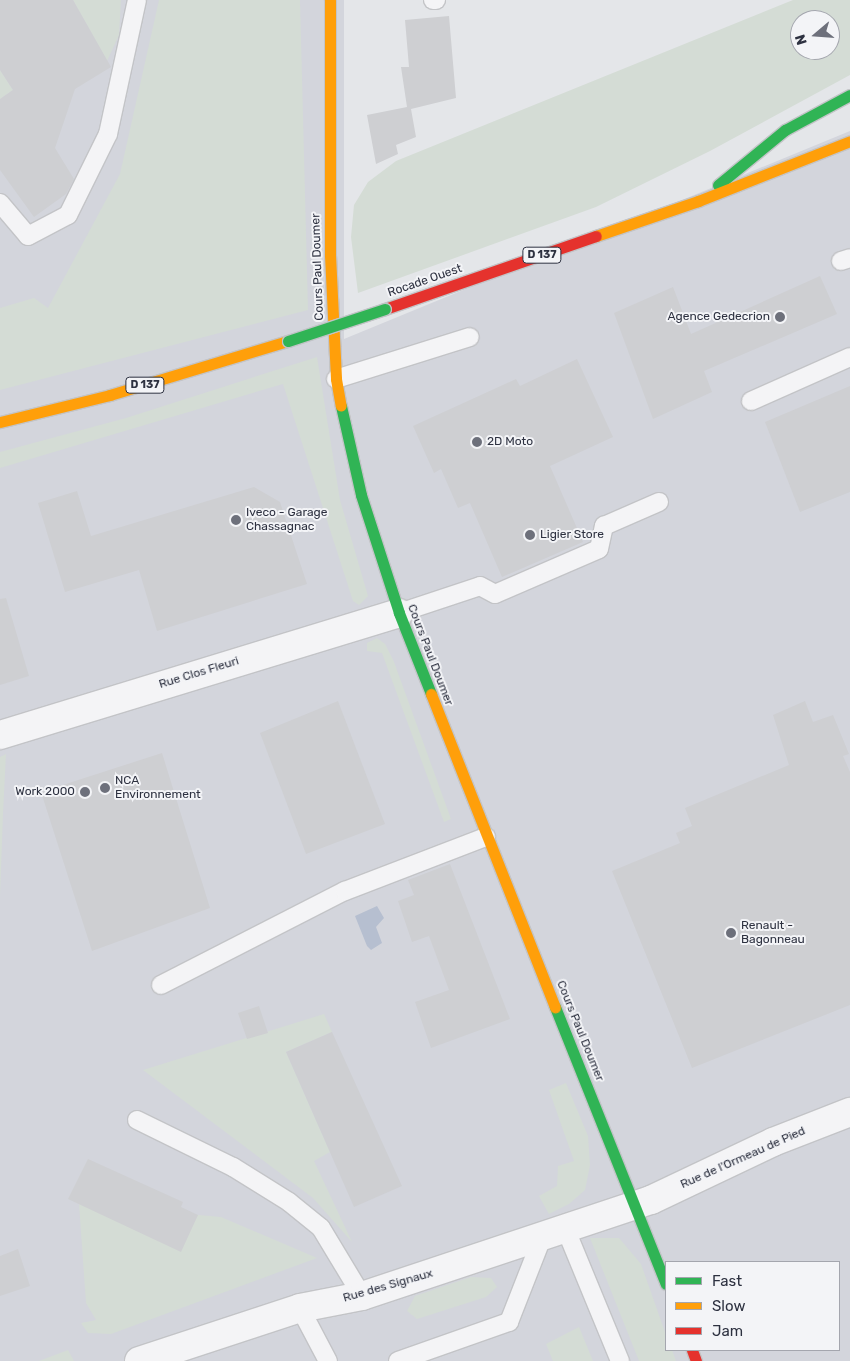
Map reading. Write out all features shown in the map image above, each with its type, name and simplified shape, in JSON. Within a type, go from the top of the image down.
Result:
[{"type":"street","name":"Cours Paul Doumer","points":[[330,0],[330,255],[336,379],[361,496],[399,614],[486,837],[636,1205],[665,1281]]},
{"type":"street","name":"D 137","points":[[698,201],[784,130],[850,94]]},
{"type":"street","name":"Rocade Ouest","points":[[0,422],[110,395],[385,309],[698,201],[850,141]]},
{"type":"street","name":"Rue Clos Fleuri","points":[[0,736],[399,614]]},
{"type":"street","name":"Rue de l'Ormeau de Pied","points":[[636,1205],[773,1142],[850,1112]]},
{"type":"street","name":"Rue des Signaux","points":[[139,1361],[300,1308],[362,1296],[554,1234],[636,1205]]},
{"type":"lane","points":[[0,203],[28,236],[68,215],[108,134],[137,0]]},
{"type":"lane","points":[[336,379],[470,337]]},
{"type":"lane","points":[[751,401],[850,357]]},
{"type":"lane","points":[[399,614],[480,586],[495,594],[599,549],[604,526],[658,502]]},
{"type":"lane","points":[[161,985],[345,891],[486,837]]},
{"type":"lane","points":[[137,1120],[233,1167],[288,1202],[321,1228],[362,1296]]},
{"type":"lane","points":[[398,1361],[509,1322],[554,1234]]},
{"type":"lane","points":[[554,1234],[620,1361]]},
{"type":"lane","points":[[300,1308],[328,1361]]},
{"type":"shaded area","points":[[0,0],[344,0],[344,339],[850,131],[850,1361],[0,1361]]},
{"type":"shaded area","points":[[73,0],[121,0],[119,35],[107,61]]},
{"type":"shaded area","points":[[159,0],[300,0],[308,310],[0,390],[0,308],[34,298],[48,308],[120,174]]},
{"type":"shaded area","points":[[793,0],[850,0],[850,75],[710,151],[596,207],[358,293],[351,237],[354,205],[368,182],[396,161]]},
{"type":"shaded area","points":[[0,70],[13,90],[0,99]]},
{"type":"shaded area","points":[[317,357],[340,500],[368,596],[359,605],[353,601],[283,384],[0,468],[0,452],[126,418]]},
{"type":"shaded area","points":[[377,638],[385,644],[394,662],[451,819],[444,822],[382,653],[367,651],[367,643]]},
{"type":"shaded area","points":[[6,754],[3,814],[0,897],[0,757]]},
{"type":"shaded area","points":[[324,1014],[332,1032],[286,1052],[330,1152],[314,1161],[352,1242],[313,1198],[143,1070]]},
{"type":"shaded area","points":[[566,1083],[588,1136],[590,1165],[585,1190],[569,1204],[549,1214],[539,1196],[557,1186],[558,1166],[574,1161],[549,1090]]},
{"type":"shaded area","points":[[79,1204],[221,1217],[317,1258],[111,1334],[88,1333],[81,1323],[96,1320],[86,1303]]},
{"type":"shaded area","points":[[590,1238],[619,1238],[641,1264],[665,1332],[665,1351],[672,1351],[676,1361],[639,1361]]},
{"type":"shaded area","points":[[471,1277],[491,1278],[497,1287],[486,1297],[417,1319],[407,1311],[415,1296]]},
{"type":"shaded area","points":[[579,1327],[593,1361],[553,1361],[546,1344]]},
{"type":"shaded area","points":[[68,1350],[74,1361],[39,1361]]},
{"type":"water","points":[[377,906],[384,918],[376,927],[382,943],[371,950],[367,946],[355,916]]},
{"type":"building","points":[[0,0],[73,0],[111,67],[75,89],[55,148],[74,179],[66,194],[34,217],[0,170],[0,99],[13,90],[0,70]]},
{"type":"building","points":[[449,16],[456,98],[411,109],[416,137],[396,145],[398,154],[376,164],[367,115],[407,107],[401,67],[409,67],[405,20]]},
{"type":"building","points":[[820,276],[837,314],[704,371],[712,392],[653,419],[614,313],[673,287],[691,334]]},
{"type":"building","points":[[577,359],[613,437],[550,466],[583,542],[502,577],[470,503],[458,508],[441,469],[434,473],[413,426],[516,379],[520,386]]},
{"type":"building","points":[[850,386],[850,492],[800,512],[765,422]]},
{"type":"building","points":[[254,487],[280,502],[307,584],[157,631],[139,570],[65,592],[38,503],[77,491],[91,536]]},
{"type":"building","points":[[6,598],[29,676],[0,685],[0,599]]},
{"type":"building","points":[[338,701],[385,824],[306,854],[260,733]]},
{"type":"building","name":"Renault - Bagonneau","points":[[805,701],[813,722],[833,715],[849,754],[843,756],[850,772],[850,1005],[692,1068],[612,871],[680,843],[676,833],[692,826],[685,808],[789,765],[773,715]]},
{"type":"building","points":[[162,753],[210,908],[92,951],[41,792]]},
{"type":"building","points":[[450,864],[510,1019],[431,1048],[415,1002],[449,990],[429,936],[412,942],[398,901],[414,895],[408,880]]},
{"type":"building","points":[[259,1006],[268,1033],[247,1039],[238,1013]]},
{"type":"building","points":[[332,1032],[402,1186],[354,1207],[286,1052]]},
{"type":"building","points":[[88,1159],[183,1202],[181,1207],[198,1215],[181,1252],[68,1199]]},
{"type":"building","points":[[18,1249],[30,1286],[0,1296],[0,1256]]},
{"type":"traffic: fast","points":[[718,185],[785,130],[850,95]]},
{"type":"traffic: fast","points":[[288,341],[385,309]]},
{"type":"traffic: fast","points":[[341,406],[361,495],[399,613],[431,694]]},
{"type":"traffic: fast","points":[[555,1007],[665,1282]]},
{"type":"traffic: slow","points":[[330,0],[330,255],[336,379],[341,406]]},
{"type":"traffic: slow","points":[[596,236],[698,201],[850,141]]},
{"type":"traffic: slow","points":[[0,422],[110,395],[288,341]]},
{"type":"traffic: slow","points":[[431,694],[555,1007]]},
{"type":"traffic: jam","points":[[385,309],[596,236]]},
{"type":"traffic: jam","points":[[692,1351],[696,1361]]},
{"type":"place","name":"Agence Gedecrion","points":[[780,317]]},
{"type":"place","name":"2D Moto","points":[[477,442]]},
{"type":"place","name":"Iveco - Garage Chassagnac","points":[[236,520]]},
{"type":"place","name":"Ligier Store","points":[[530,535]]},
{"type":"place","name":"NCA Environnement","points":[[105,788]]},
{"type":"place","name":"Work 2000","points":[[85,792]]},
{"type":"place","name":"Renault - Bagonneau","points":[[731,933]]}]
